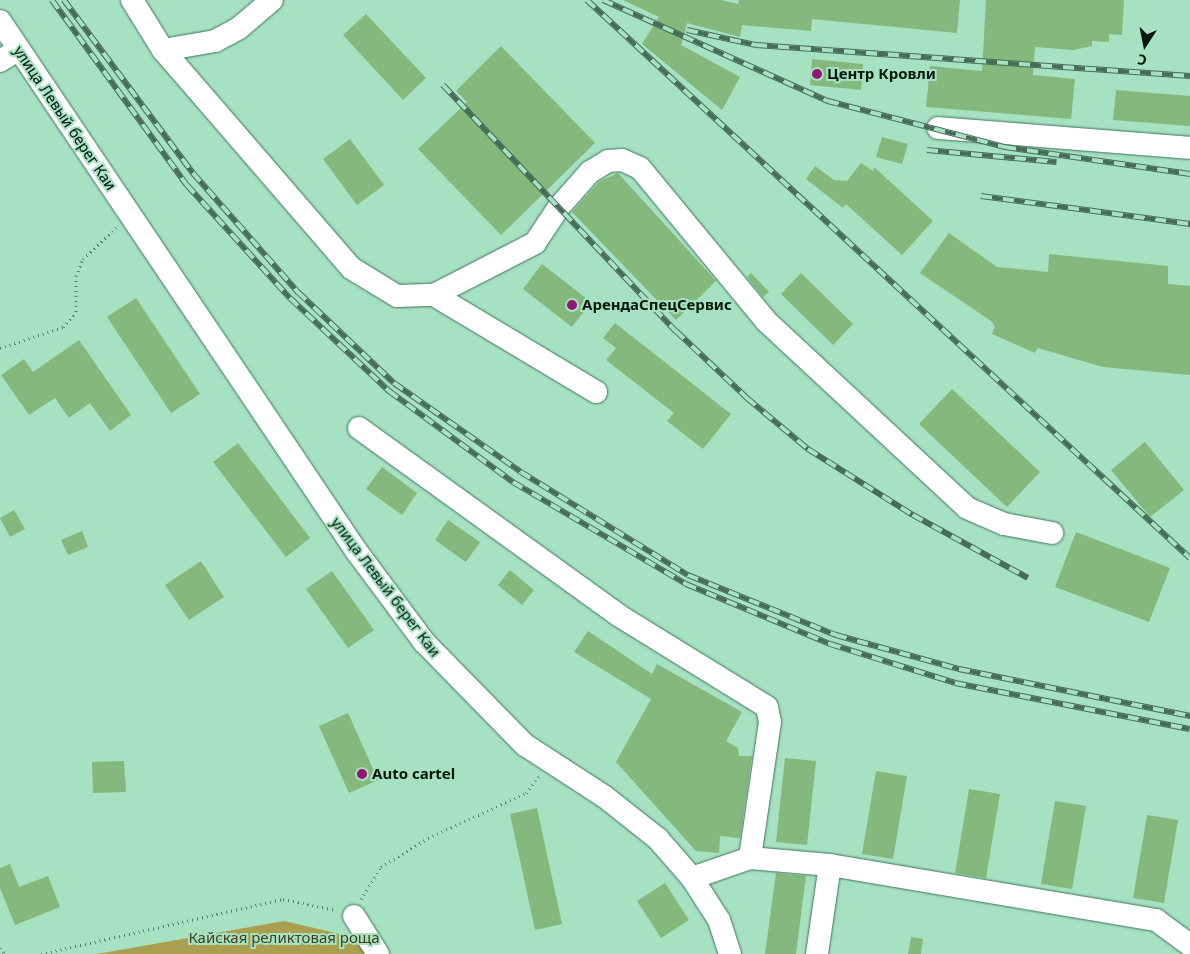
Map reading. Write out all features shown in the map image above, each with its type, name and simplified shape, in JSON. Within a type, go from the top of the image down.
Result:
[{"type":"street","points":[[132,0],[163,50],[351,268],[397,296],[434,295],[535,243],[559,207],[590,172],[608,161],[622,160],[640,168],[766,321],[967,508],[1004,524],[1052,533]]},
{"type":"street","points":[[163,50],[215,42],[239,28],[272,0]]},
{"type":"street","name":"улица Левый берег Каи","points":[[0,21],[357,552],[424,642],[524,745],[605,797],[658,839],[692,878],[720,920],[730,954]]},
{"type":"street","points":[[0,61],[19,49]]},
{"type":"street","points":[[938,128],[1190,148]]},
{"type":"street","points":[[434,295],[596,392]]},
{"type":"street","points":[[359,428],[618,615],[767,708],[770,722],[750,858]]},
{"type":"street","points":[[692,878],[750,858],[830,865],[1156,920],[1190,945]]},
{"type":"street","points":[[817,954],[830,865]]},
{"type":"street","points":[[354,916],[378,954]]},
{"type":"path","points":[[0,348],[63,327],[76,312],[76,276],[83,259],[130,215]]},
{"type":"path","points":[[41,954],[283,899],[354,916],[380,867],[428,838],[526,793],[549,762]]},
{"type":"path","points":[[0,948],[5,954]]},
{"type":"green space","name":"Кайская реликтовая роща","points":[[284,921],[353,937],[365,954],[97,954]]},
{"type":"building","points":[[623,0],[721,0],[738,4],[739,0],[960,0],[957,33],[812,19],[811,31],[742,25],[740,37],[687,23],[681,45],[740,77],[722,110],[642,44],[659,17]]},
{"type":"building","points":[[986,0],[1124,0],[1122,35],[1109,34],[1109,42],[1092,41],[1092,46],[1073,50],[1035,47],[1033,75],[1075,79],[1071,119],[926,107],[930,66],[982,71]]},
{"type":"building","points":[[366,14],[426,78],[403,100],[343,35]]},
{"type":"building","points":[[501,46],[595,143],[501,235],[418,149],[467,102],[456,91]]},
{"type":"building","points":[[812,59],[863,64],[861,90],[810,85]]},
{"type":"building","points":[[1116,90],[1190,96],[1190,126],[1113,120]]},
{"type":"building","points":[[882,137],[908,144],[902,164],[876,157]]},
{"type":"building","points":[[350,139],[384,185],[357,205],[323,159]]},
{"type":"building","points":[[861,163],[873,171],[874,167],[933,221],[902,255],[846,204],[843,208],[806,179],[815,166],[834,180],[847,181]]},
{"type":"building","points":[[618,173],[716,281],[676,320],[572,212],[599,182]]},
{"type":"building","points":[[949,233],[997,267],[1048,272],[1049,254],[1168,266],[1168,284],[1190,286],[1190,375],[1103,367],[1038,348],[1035,353],[992,334],[995,326],[991,321],[920,273]]},
{"type":"building","points":[[542,264],[591,302],[572,327],[523,289]]},
{"type":"building","points":[[751,273],[769,292],[763,297],[747,277]]},
{"type":"building","points":[[801,273],[853,324],[833,345],[781,294]]},
{"type":"building","points":[[136,298],[200,394],[171,413],[107,317]]},
{"type":"building","points":[[615,323],[731,414],[703,449],[667,421],[674,413],[606,360],[616,348],[603,338]]},
{"type":"building","points":[[79,340],[131,415],[110,431],[90,403],[69,418],[55,398],[29,415],[1,375],[24,359],[33,372]]},
{"type":"building","points":[[952,389],[1040,472],[1007,507],[919,424]]},
{"type":"building","points":[[1145,442],[1184,490],[1150,517],[1111,470]]},
{"type":"building","points":[[238,443],[310,538],[286,557],[213,462]]},
{"type":"building","points":[[382,467],[417,493],[402,515],[366,489]]},
{"type":"building","points":[[14,510],[25,529],[10,537],[0,518]]},
{"type":"building","points":[[448,520],[480,542],[466,562],[435,540]]},
{"type":"building","points":[[82,531],[88,547],[68,555],[61,540]]},
{"type":"building","points":[[1076,532],[1170,568],[1149,622],[1055,587]]},
{"type":"building","points":[[201,561],[224,597],[189,620],[165,585]]},
{"type":"building","points":[[510,570],[534,590],[522,605],[498,585]]},
{"type":"building","points":[[332,571],[374,630],[348,648],[306,589]]},
{"type":"building","points":[[588,631],[652,674],[657,664],[742,712],[726,741],[738,748],[739,756],[752,756],[740,838],[720,836],[719,853],[696,851],[616,762],[651,699],[574,652]]},
{"type":"building","points":[[348,713],[378,780],[349,793],[319,726]]},
{"type":"building","points":[[785,758],[816,761],[807,845],[776,842]]},
{"type":"building","points":[[124,761],[126,792],[93,793],[92,762]]},
{"type":"building","points":[[876,771],[907,776],[893,859],[862,854]]},
{"type":"building","points":[[969,789],[1000,794],[986,878],[955,873]]},
{"type":"building","points":[[1055,801],[1086,806],[1072,889],[1041,884]]},
{"type":"building","points":[[537,808],[562,924],[535,930],[510,814]]},
{"type":"building","points":[[1147,815],[1178,820],[1164,903],[1133,898]]},
{"type":"building","points":[[10,864],[19,887],[48,876],[60,907],[15,925],[0,888],[0,868]]},
{"type":"building","points":[[776,873],[806,876],[796,954],[765,954]]},
{"type":"building","points":[[665,883],[689,920],[661,938],[637,901]]},
{"type":"building","points":[[911,937],[923,939],[921,954],[908,954]]},
{"type":"railway","points":[[52,0],[187,185],[290,298],[389,391],[513,482],[686,584],[830,644],[955,683],[1190,729]]},
{"type":"railway","points":[[64,0],[193,173],[298,292],[394,383],[521,472],[688,575],[836,635],[959,669],[1190,716]]},
{"type":"railway","points":[[587,0],[1190,558]]},
{"type":"railway","points":[[603,0],[828,101],[1005,147],[1190,174]]},
{"type":"railway","points":[[687,30],[756,45],[1190,76]]},
{"type":"railway","points":[[443,85],[676,331],[747,398],[808,449],[913,515],[1028,578]]},
{"type":"railway","points":[[927,150],[1056,162]]},
{"type":"railway","points":[[981,196],[1190,224]]},
{"type":"place","name":"Центр Кровли","points":[[817,74]]},
{"type":"place","name":"АрендаСпецСервис","points":[[572,305]]},
{"type":"place","name":"Auto cartel","points":[[362,774]]}]
